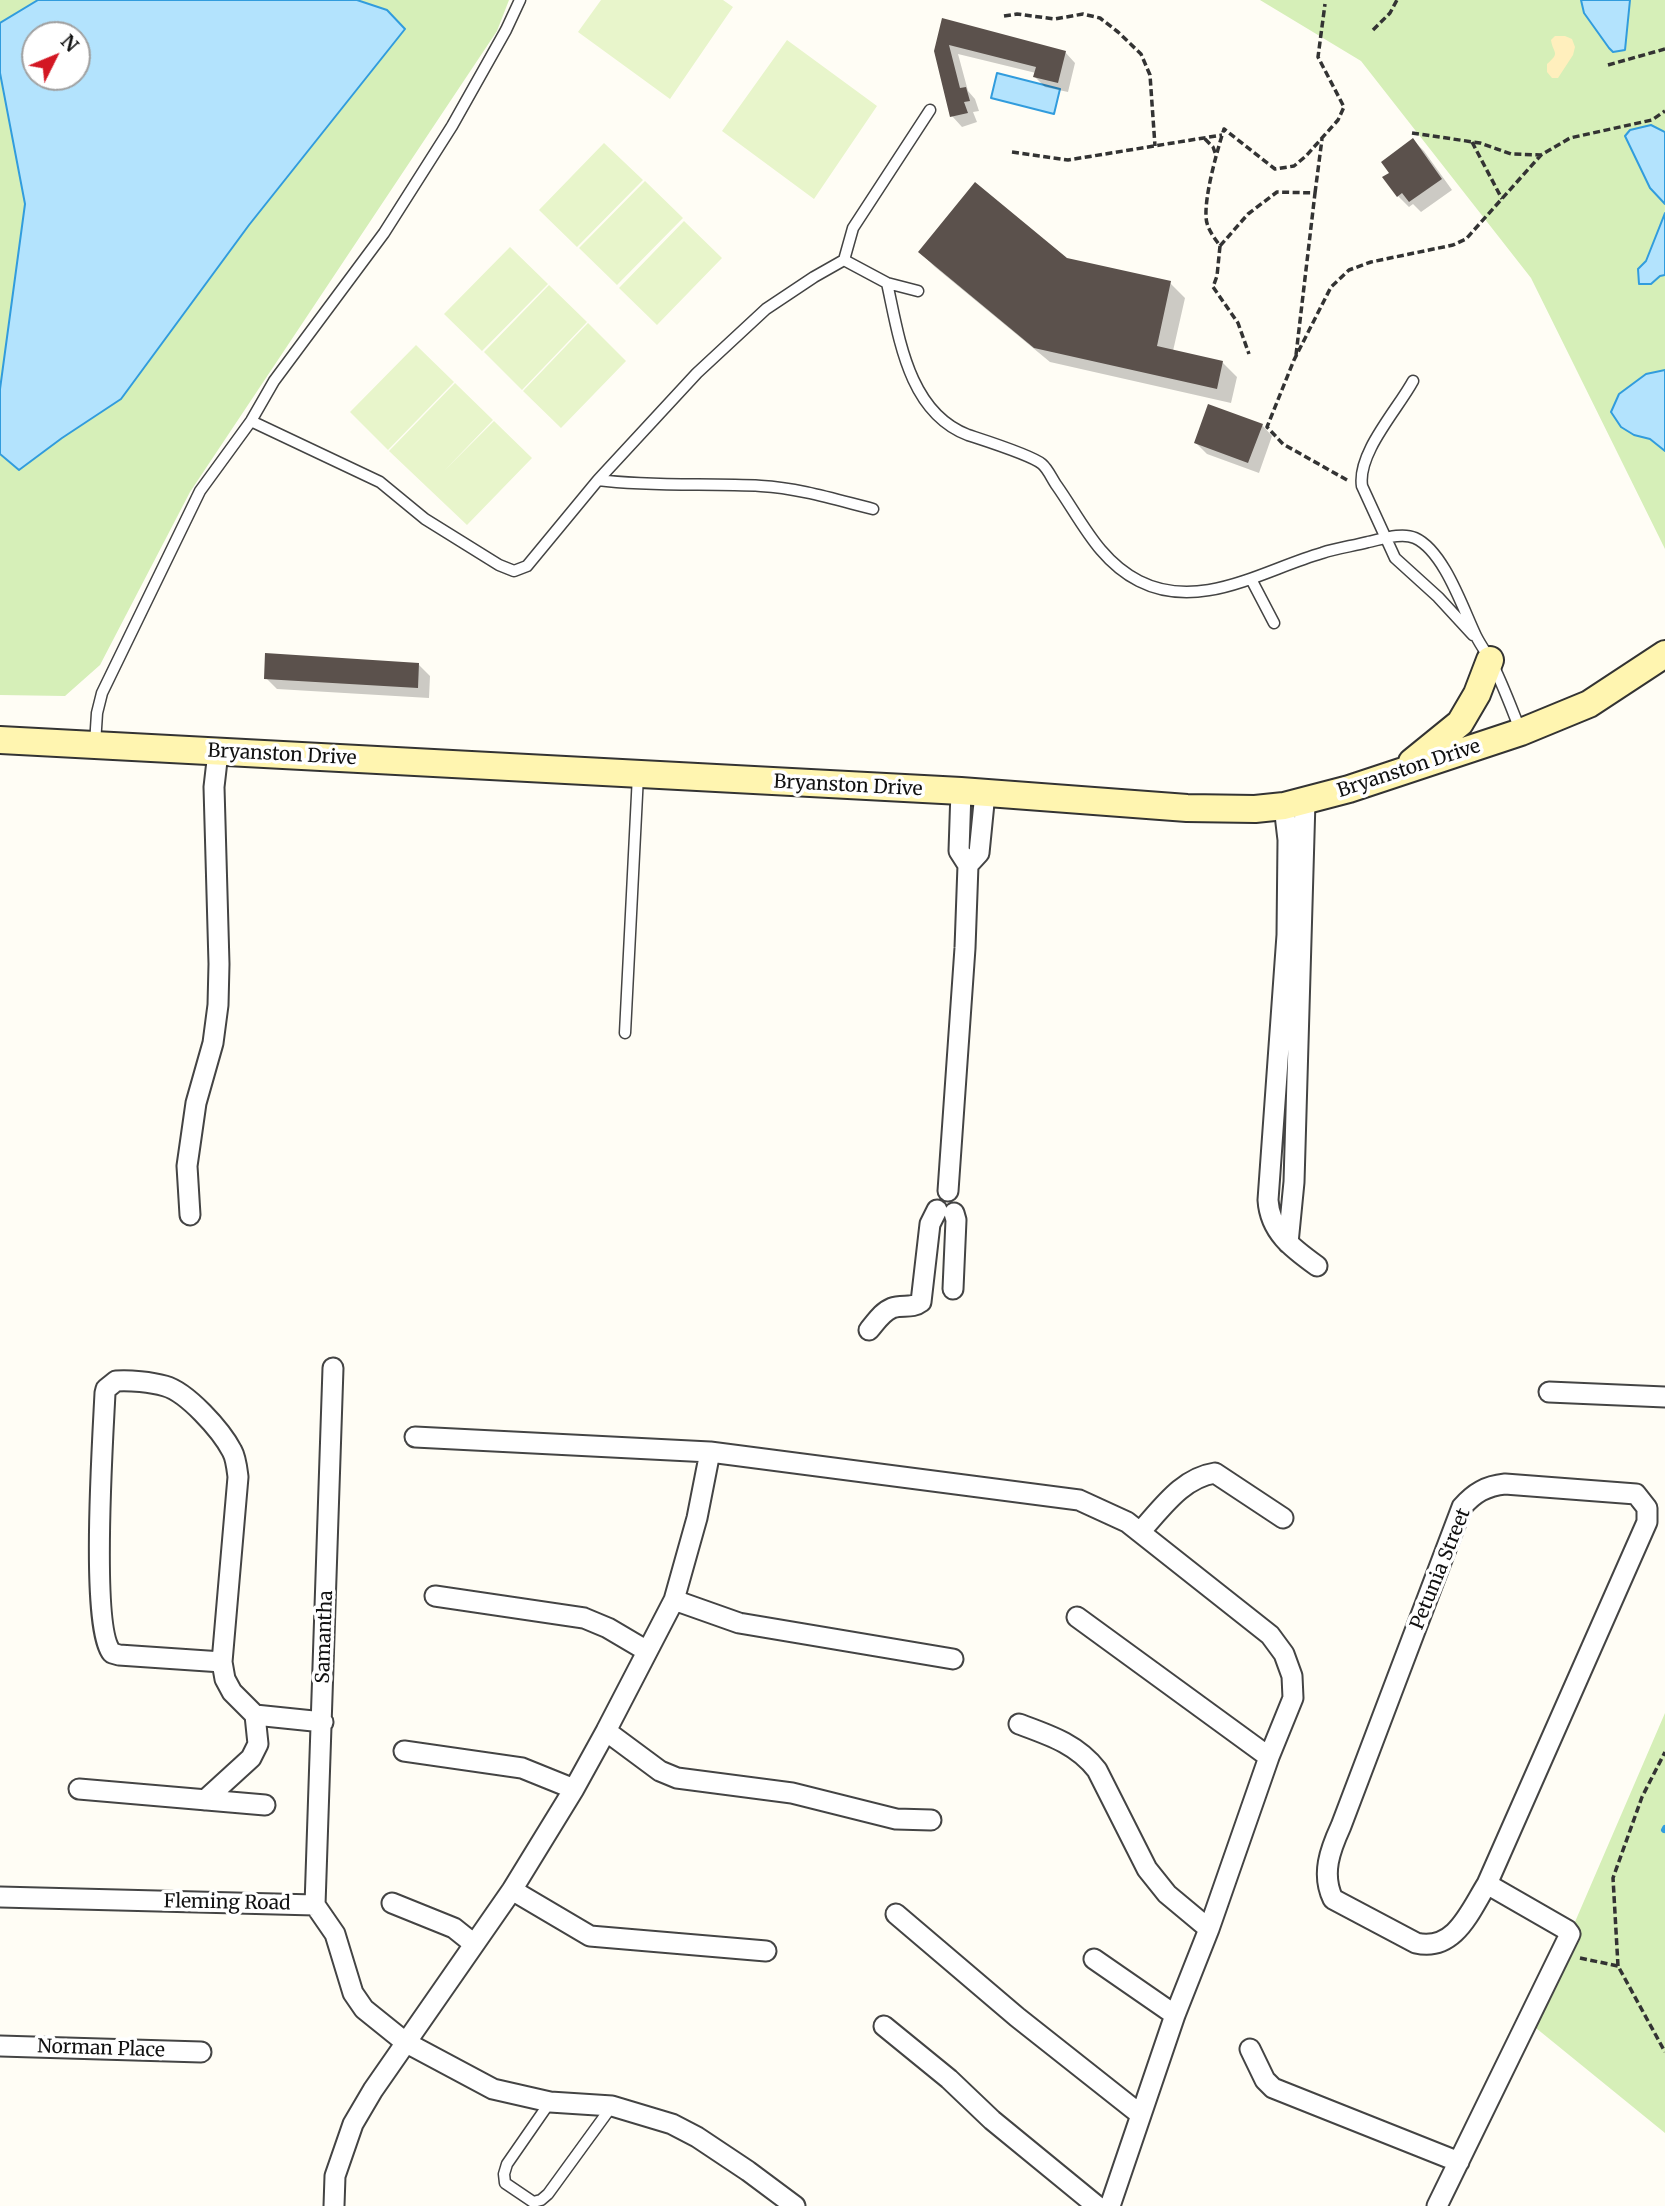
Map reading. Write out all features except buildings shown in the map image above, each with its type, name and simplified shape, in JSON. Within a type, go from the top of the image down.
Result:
[{"type":"street","points":[[1400,772],[1460,723],[1476,694],[1484,650]]},
{"type":"street","name":"Bryanston Drive","points":[[0,740],[973,792],[1187,808],[1255,809],[1294,804],[1521,733],[1589,704],[1665,654]]},
{"type":"street","points":[[190,1215],[187,1166],[196,1103],[213,1043],[218,1005],[214,787],[218,752]]},
{"type":"street","points":[[869,1329],[891,1309],[914,1307],[921,1302],[930,1224],[959,1205],[958,1198],[948,1191],[968,865],[959,851],[973,792]]},
{"type":"street","points":[[1294,804],[1288,840],[1287,935],[1268,1200],[1272,1222],[1288,1243],[1317,1266]]},
{"type":"street","points":[[946,1212],[956,1220],[953,1289]]},
{"type":"street","name":"Samantha","points":[[315,1905],[333,1368]]},
{"type":"street","points":[[205,1800],[251,1758],[258,1744],[255,1715],[232,1692],[225,1679],[222,1662],[238,1477],[232,1451],[200,1410],[185,1397],[166,1386],[116,1381],[106,1388],[105,1393],[100,1578],[105,1641],[112,1653],[118,1655],[222,1662]]},
{"type":"street","points":[[1549,1392],[1665,1397]]},
{"type":"street","points":[[415,1437],[710,1452],[1060,1496],[1126,1522],[1270,1635],[1284,1654],[1292,1676],[1293,1698],[1175,2015],[1110,2206]]},
{"type":"street","points":[[334,2206],[335,2176],[353,2124],[405,2042],[512,1890],[574,1789],[674,1600],[697,1518],[710,1452]]},
{"type":"street","points":[[1140,1532],[1172,1496],[1201,1475],[1215,1473],[1283,1518]]},
{"type":"street","name":"Petunia Street","points":[[1505,1484],[1636,1494],[1647,1508],[1647,1522],[1486,1884],[1456,1933],[1448,1939],[1427,1945],[1416,1943],[1333,1899],[1327,1887],[1327,1870],[1331,1848],[1462,1507],[1480,1490],[1505,1484]]},
{"type":"street","points":[[435,1595],[584,1618],[608,1628],[647,1651]]},
{"type":"street","points":[[674,1600],[739,1623],[953,1658]]},
{"type":"street","points":[[1077,1617],[1269,1757]]},
{"type":"street","points":[[255,1715],[323,1722]]},
{"type":"street","points":[[1019,1724],[1065,1742],[1088,1759],[1097,1770],[1147,1869],[1167,1894],[1209,1929]]},
{"type":"street","points":[[606,1731],[660,1770],[677,1778],[792,1793],[896,1819],[931,1820]]},
{"type":"street","points":[[404,1751],[522,1768],[574,1789]]},
{"type":"street","points":[[79,1789],[265,1805]]},
{"type":"street","points":[[1437,2206],[1569,1936],[1569,1932],[1486,1884]]},
{"type":"street","points":[[512,1890],[579,1932],[590,1936],[766,1951]]},
{"type":"street","name":"Fleming Road","points":[[0,1897],[315,1905],[335,1934],[353,1993],[364,2009],[405,2042],[493,2089],[550,2102],[612,2106],[672,2124],[748,2171],[794,2206]]},
{"type":"street","points":[[392,1903],[454,1928],[474,1944]]},
{"type":"street","points":[[896,1914],[1017,2017],[1141,2115]]},
{"type":"street","points":[[1094,1959],[1175,2015]]},
{"type":"street","points":[[884,2026],[1097,2206]]},
{"type":"street","name":"Norman Place","points":[[0,2046],[201,2052]]},
{"type":"street","points":[[1250,2049],[1265,2080],[1273,2088],[1459,2162]]},
{"type":"lane","points":[[95,745],[97,713],[102,693],[200,491],[251,421],[274,381],[384,233],[452,126],[520,0]]},
{"type":"lane","points":[[251,421],[380,482],[425,519],[499,565],[514,571],[527,566],[598,480],[697,373],[751,323],[790,292],[844,260],[853,228],[930,110]]},
{"type":"lane","points":[[844,260],[887,283],[918,291]]},
{"type":"lane","points":[[887,283],[904,355],[915,386],[925,398],[953,429],[1041,464],[1073,508],[1091,540],[1120,569],[1138,581],[1176,592],[1207,590],[1251,579],[1321,553],[1385,538],[1418,539],[1432,552],[1458,596],[1521,733]]},
{"type":"lane","points":[[1413,380],[1366,460],[1361,477],[1362,486],[1390,550],[1401,565],[1438,597],[1484,650]]},
{"type":"lane","points":[[598,480],[686,486],[763,486],[818,495],[873,509]]},
{"type":"lane","points":[[1251,579],[1274,623]]},
{"type":"lane","points":[[625,1033],[638,774]]},
{"type":"lane","points":[[550,2102],[507,2164],[504,2174],[505,2183],[533,2202],[548,2194],[612,2106]]},
{"type":"path","points":[[1373,30],[1390,13],[1397,0]]},
{"type":"path","points":[[1220,246],[1209,229],[1206,217],[1216,157],[1224,129],[1275,169],[1294,166],[1338,120],[1344,107],[1318,57],[1325,4]]},
{"type":"path","points":[[1004,16],[1017,14],[1055,19],[1083,14],[1100,18],[1118,32],[1141,54],[1150,75],[1155,146]]},
{"type":"path","points":[[1608,65],[1665,49]]},
{"type":"path","points":[[1362,486],[1335,475],[1283,444],[1267,427],[1296,355],[1331,287],[1349,270],[1371,262],[1452,245],[1466,239],[1541,155],[1570,138],[1652,120],[1665,111]]},
{"type":"path","points":[[1412,133],[1472,142],[1511,154],[1541,155]]},
{"type":"path","points":[[1012,152],[1068,160],[1222,135]]},
{"type":"path","points":[[1204,138],[1213,147],[1216,157]]},
{"type":"path","points":[[1296,355],[1322,138]]},
{"type":"path","points":[[1472,142],[1503,199]]},
{"type":"path","points":[[1249,354],[1238,323],[1213,287],[1220,246],[1248,214],[1276,192],[1315,193]]},
{"type":"path","points":[[1665,1752],[1642,1797],[1613,1878],[1618,1966],[1665,2052]]},
{"type":"path","points":[[1560,1954],[1618,1966]]},
{"type":"green space","points":[[0,0],[509,0],[497,31],[190,492],[100,665],[65,696],[0,695]]},
{"type":"green space","points":[[601,0],[723,0],[733,7],[670,99],[578,32]]},
{"type":"green space","points":[[1260,0],[1665,0],[1665,549],[1531,278],[1361,61]]},
{"type":"green space","points":[[787,40],[877,106],[814,199],[722,131]]},
{"type":"green space","points":[[604,143],[643,180],[577,247],[539,210]]},
{"type":"green space","points":[[645,181],[683,218],[617,285],[579,248]]},
{"type":"green space","points":[[684,221],[722,258],[657,325],[619,288]]},
{"type":"green space","points":[[510,247],[548,284],[482,351],[444,314]]},
{"type":"green space","points":[[549,285],[587,322],[522,390],[484,352]]},
{"type":"green space","points":[[588,323],[626,361],[561,428],[523,391]]},
{"type":"green space","points":[[416,345],[454,382],[388,450],[350,412]]},
{"type":"green space","points":[[455,383],[493,420],[444,471],[494,421],[532,458],[467,525],[389,451]]},
{"type":"green space","points":[[1665,1713],[1665,2133],[1531,2024]]},
{"type":"sand","points":[[1555,36],[1572,39],[1575,47],[1558,78],[1552,78],[1547,72],[1547,64],[1555,55],[1551,40]]},
{"type":"water","points":[[38,0],[357,0],[387,10],[405,29],[249,225],[121,399],[19,470],[0,454],[0,389],[25,204],[0,73],[0,23]]},
{"type":"water","points":[[1581,0],[1630,0],[1625,50],[1613,52],[1609,48],[1584,13]]},
{"type":"water","points":[[997,73],[1060,89],[1054,114],[991,98]]},
{"type":"water","points":[[1651,125],[1665,132],[1665,204],[1650,188],[1625,136],[1630,130]]},
{"type":"water","points":[[1665,213],[1665,275],[1651,284],[1639,284],[1638,269],[1646,261]]},
{"type":"water","points":[[1665,370],[1665,451],[1650,439],[1634,435],[1621,427],[1611,412],[1619,394],[1646,374]]}]
